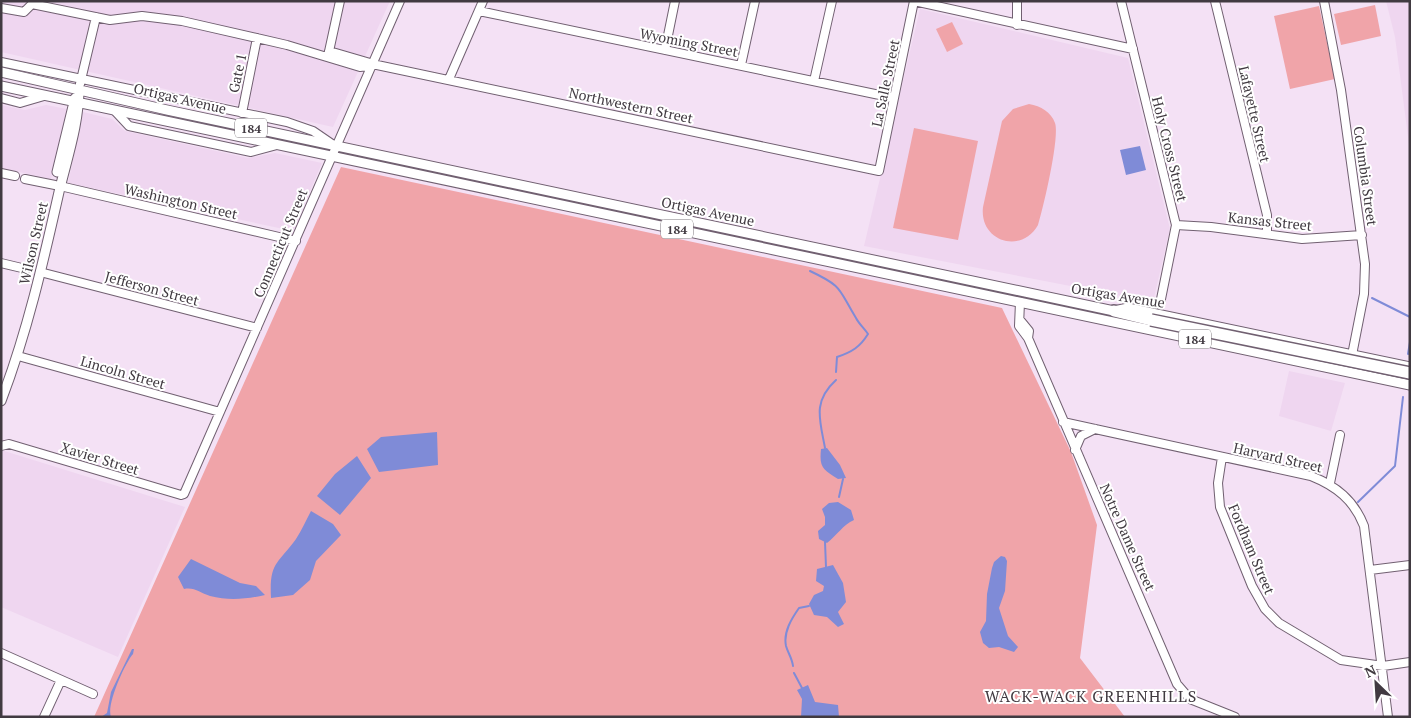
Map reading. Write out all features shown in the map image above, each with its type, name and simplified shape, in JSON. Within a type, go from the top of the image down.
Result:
[{"type":"highway","points":[[1114,311],[1410,373]]},
{"type":"main road","name":"Ortigas Avenue","points":[[1,72],[80,84],[167,110],[1114,311],[1128,308],[1410,367]]},
{"type":"main road","name":"Wilson Street","points":[[1,401],[18,356],[40,272],[80,84]]},
{"type":"main road","name":"Ortigas Avenue","points":[[1,86],[1410,385]]},
{"type":"main road","name":"Wilson Street","points":[[1,387],[16,346],[58,186],[63,174],[76,103]]},
{"type":"main road","points":[[1265,354],[1264,345],[1269,338]]},
{"type":"main road","points":[[1275,356],[1282,350],[1280,340]]},
{"type":"main road","points":[[1292,360],[1290,352],[1296,343]]},
{"type":"street","points":[[328,54],[340,1]]},
{"type":"street","name":"Connecticut Street","points":[[184,494],[400,1]]},
{"type":"street","points":[[449,79],[483,1]]},
{"type":"street","points":[[665,50],[675,1]]},
{"type":"street","points":[[741,65],[755,1]]},
{"type":"street","points":[[814,81],[832,1]]},
{"type":"street","points":[[914,1],[1133,49]]},
{"type":"street","name":"La Salle Street","points":[[880,170],[914,1]]},
{"type":"street","points":[[1017,1],[1017,25]]},
{"type":"street","name":"Holy Cross Street","points":[[1121,1],[1176,225],[1160,304]]},
{"type":"street","name":"Lafayette Street","points":[[1216,1],[1267,216],[1267,234]]},
{"type":"street","name":"Columbia Street","points":[[1324,1],[1341,90],[1362,235],[1366,278],[1352,355]]},
{"type":"street","name":"Northwestern Street","points":[[1,8],[24,12],[32,4],[110,20],[149,16],[880,170]]},
{"type":"street","name":"Wyoming Street","points":[[479,11],[894,98]]},
{"type":"street","points":[[80,84],[96,17]]},
{"type":"street","name":"Gate 1","points":[[242,113],[257,38]]},
{"type":"street","points":[[1,62],[80,84],[287,122],[313,131],[336,146]]},
{"type":"street","points":[[1,98],[20,103],[44,96]]},
{"type":"street","points":[[1,173],[15,176]]},
{"type":"street","name":"Washington Street","points":[[25,179],[296,241]]},
{"type":"street","name":"Kansas Street","points":[[1176,225],[1311,240],[1362,235]]},
{"type":"street","points":[[1,263],[26,269]]},
{"type":"street","name":"Jefferson Street","points":[[40,272],[257,328]]},
{"type":"street","name":"Notre Dame Street","points":[[1020,302],[1019,326],[1028,338],[1177,684],[1190,699],[1235,717]]},
{"type":"street","name":"Lincoln Street","points":[[18,356],[220,412]]},
{"type":"street","name":"Harvard Street","points":[[1063,422],[1285,469],[1330,483],[1358,510],[1364,526],[1388,717]]},
{"type":"street","points":[[1075,450],[1081,436],[1095,429]]},
{"type":"street","points":[[1330,483],[1340,435]]},
{"type":"street","name":"Xavier Street","points":[[1,440],[5,445],[181,495],[184,494]]},
{"type":"street","name":"Fordham Street","points":[[1222,457],[1218,483],[1220,507],[1252,586],[1265,609],[1279,622],[1341,660],[1383,666],[1410,662]]},
{"type":"street","points":[[1370,570],[1410,565]]},
{"type":"street","points":[[1,653],[93,694]]},
{"type":"street","points":[[44,717],[61,680]]},
{"type":"shaded area","points":[[1,1],[390,1],[333,127],[1,52]]},
{"type":"shaded area","points":[[1386,1],[1410,1],[1410,152],[1395,37]]},
{"type":"shaded area","points":[[1375,5],[1381,36],[1341,45],[1334,14]]},
{"type":"shaded area","points":[[1319,6],[1335,79],[1290,89],[1274,16]]},
{"type":"shaded area","points":[[920,9],[1128,58],[1170,229],[1153,302],[864,246]]},
{"type":"shaded area","points":[[952,22],[963,44],[947,52],[936,29]]},
{"type":"shaded area","points":[[1029,104],[1045,110],[1055,123],[1055,143],[1050,173],[1038,225],[1031,234],[1022,240],[1003,240],[994,236],[988,228],[984,219],[983,207],[1002,121],[1013,109]]},
{"type":"shaded area","points":[[1,105],[25,110],[46,105],[67,109],[51,179],[1,168]]},
{"type":"shaded area","points":[[83,112],[112,119],[125,131],[248,158],[275,153],[322,163],[293,231],[68,183]]},
{"type":"shaded area","points":[[914,128],[978,141],[958,240],[893,228]]},
{"type":"shaded area","points":[[341,167],[1002,308],[1071,452],[1097,525],[1080,658],[1125,717],[94,717]]},
{"type":"shaded area","points":[[1289,371],[1345,383],[1331,431],[1279,416]]},
{"type":"shaded area","points":[[1,450],[185,507],[118,657],[1,607]]},
{"type":"water","points":[[1140,146],[1146,170],[1126,175],[1120,150]]},
{"type":"water","points":[[437,432],[438,465],[379,472],[367,449],[381,437]]},
{"type":"water","points":[[827,448],[840,465],[846,478],[838,479],[823,467],[821,449]]},
{"type":"water","points":[[357,456],[371,478],[340,515],[317,496],[335,474]]},
{"type":"water","points":[[838,502],[851,510],[854,520],[843,527],[827,543],[819,539],[818,531],[825,525],[822,509],[829,503]]},
{"type":"water","points":[[311,511],[333,524],[341,535],[316,561],[310,580],[293,595],[271,598],[273,570],[296,539]]},
{"type":"water","points":[[1001,556],[1005,557],[1007,561],[1005,591],[999,608],[1008,636],[1018,647],[1014,652],[999,647],[989,648],[983,643],[980,632],[986,621],[987,594],[992,568],[994,562]]},
{"type":"water","points":[[191,559],[240,583],[256,586],[265,595],[224,599],[184,589],[178,577]]},
{"type":"water","points":[[833,565],[843,583],[846,602],[838,612],[844,624],[838,627],[827,617],[814,615],[809,604],[814,595],[823,591],[824,586],[816,581],[817,569]]},
{"type":"water","points":[[132,649],[134,649],[133,654],[121,675],[111,703],[111,717],[101,717],[107,713],[111,692]]},
{"type":"water","points":[[808,685],[815,702],[838,705],[839,717],[801,717],[802,699],[797,690]]},
{"type":"waterway","points":[[810,271],[835,285],[868,334],[855,348],[837,357],[836,372]]},
{"type":"waterway","points":[[1372,298],[1410,317]]},
{"type":"waterway","points":[[1408,354],[1410,342]]},
{"type":"waterway","points":[[825,448],[820,420],[821,404],[823,396],[836,380]]},
{"type":"waterway","points":[[1358,502],[1395,466],[1403,397]]},
{"type":"waterway","points":[[839,497],[843,479]]},
{"type":"waterway","points":[[825,542],[826,567]]},
{"type":"waterway","points":[[793,666],[785,641],[787,630],[799,608],[809,606]]},
{"type":"waterway","points":[[794,673],[802,688]]},
{"type":"district","name":"WACK-WACK GREENHILLS","points":[[1091,696]]}]
